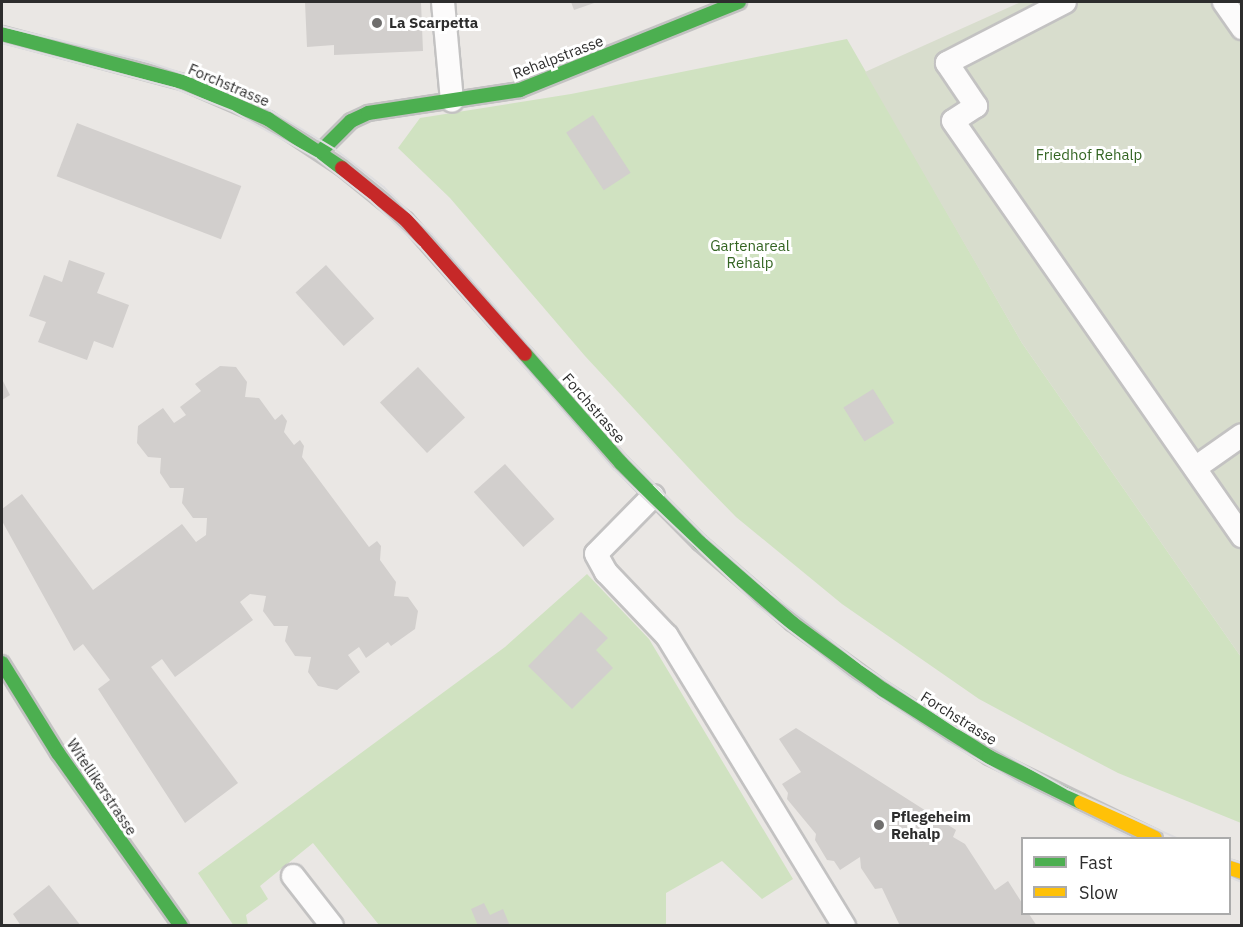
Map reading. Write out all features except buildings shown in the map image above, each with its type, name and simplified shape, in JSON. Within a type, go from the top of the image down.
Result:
[{"type":"main road","name":"Rehalpstrasse","points":[[321,151],[351,121],[368,113],[520,90],[739,2]]},
{"type":"main road","name":"Forchstrasse","points":[[2,34],[183,82],[268,119],[321,151],[377,193],[427,242],[653,496],[765,600],[884,690],[1024,776],[1153,837]]},
{"type":"main road","name":"Witellikerstrasse","points":[[2,663],[58,753],[181,926]]},
{"type":"lane","points":[[443,2],[452,101]]},
{"type":"lane","points":[[1065,2],[947,63],[975,106],[953,121],[1242,536]]},
{"type":"lane","points":[[1224,2],[1242,28]]},
{"type":"lane","points":[[1195,468],[1242,435]]},
{"type":"lane","points":[[653,496],[596,554],[606,572],[667,636],[844,926]]},
{"type":"lane","points":[[293,876],[332,926]]},
{"type":"green space","name":"Friedhof Rehalp","points":[[1021,2],[1241,2],[1241,657],[1022,343],[865,72]]},
{"type":"green space","name":"Gartenareal Rehalp","points":[[847,39],[1022,343],[1241,657],[1241,823],[1118,773],[979,699],[842,604],[736,517],[698,478],[585,356],[450,198],[398,148],[420,118],[571,94]]},
{"type":"green space","points":[[587,574],[649,639],[793,879],[762,899],[722,861],[666,893],[666,925],[379,925],[313,843],[260,886],[268,899],[246,915],[248,925],[234,926],[198,873],[505,647]]},
{"type":"tram line","points":[[2,26],[146,61],[208,82],[270,110],[335,149],[384,187],[432,234],[627,456],[707,537],[772,594],[863,665],[958,728],[1068,789],[1175,837]]},
{"type":"tram line","points":[[2,43],[174,88],[232,111],[316,158],[370,200],[420,247],[614,469],[758,606],[850,678],[949,743],[1019,783],[1130,837]]},
{"type":"tram line","points":[[1231,859],[1242,863]]},
{"type":"tram line","points":[[1231,877],[1242,882]]},
{"type":"traffic: fast","points":[[321,151],[351,121],[368,113],[520,90],[739,2]]},
{"type":"traffic: fast","points":[[2,34],[183,82],[268,119],[342,168]]},
{"type":"traffic: fast","points":[[525,354],[621,463],[700,543],[792,623],[884,690],[989,757],[1081,802]]},
{"type":"traffic: fast","points":[[2,663],[58,753],[181,926]]},
{"type":"traffic: slow","points":[[1081,802],[1153,837]]},
{"type":"traffic: slow","points":[[1231,868],[1242,872]]},
{"type":"traffic: jam","points":[[342,168],[406,220],[525,354]]},
{"type":"place","name":"La Scarpetta","points":[[377,23]]},
{"type":"place","name":"Pflegeheim Rehalp","points":[[879,825]]}]
